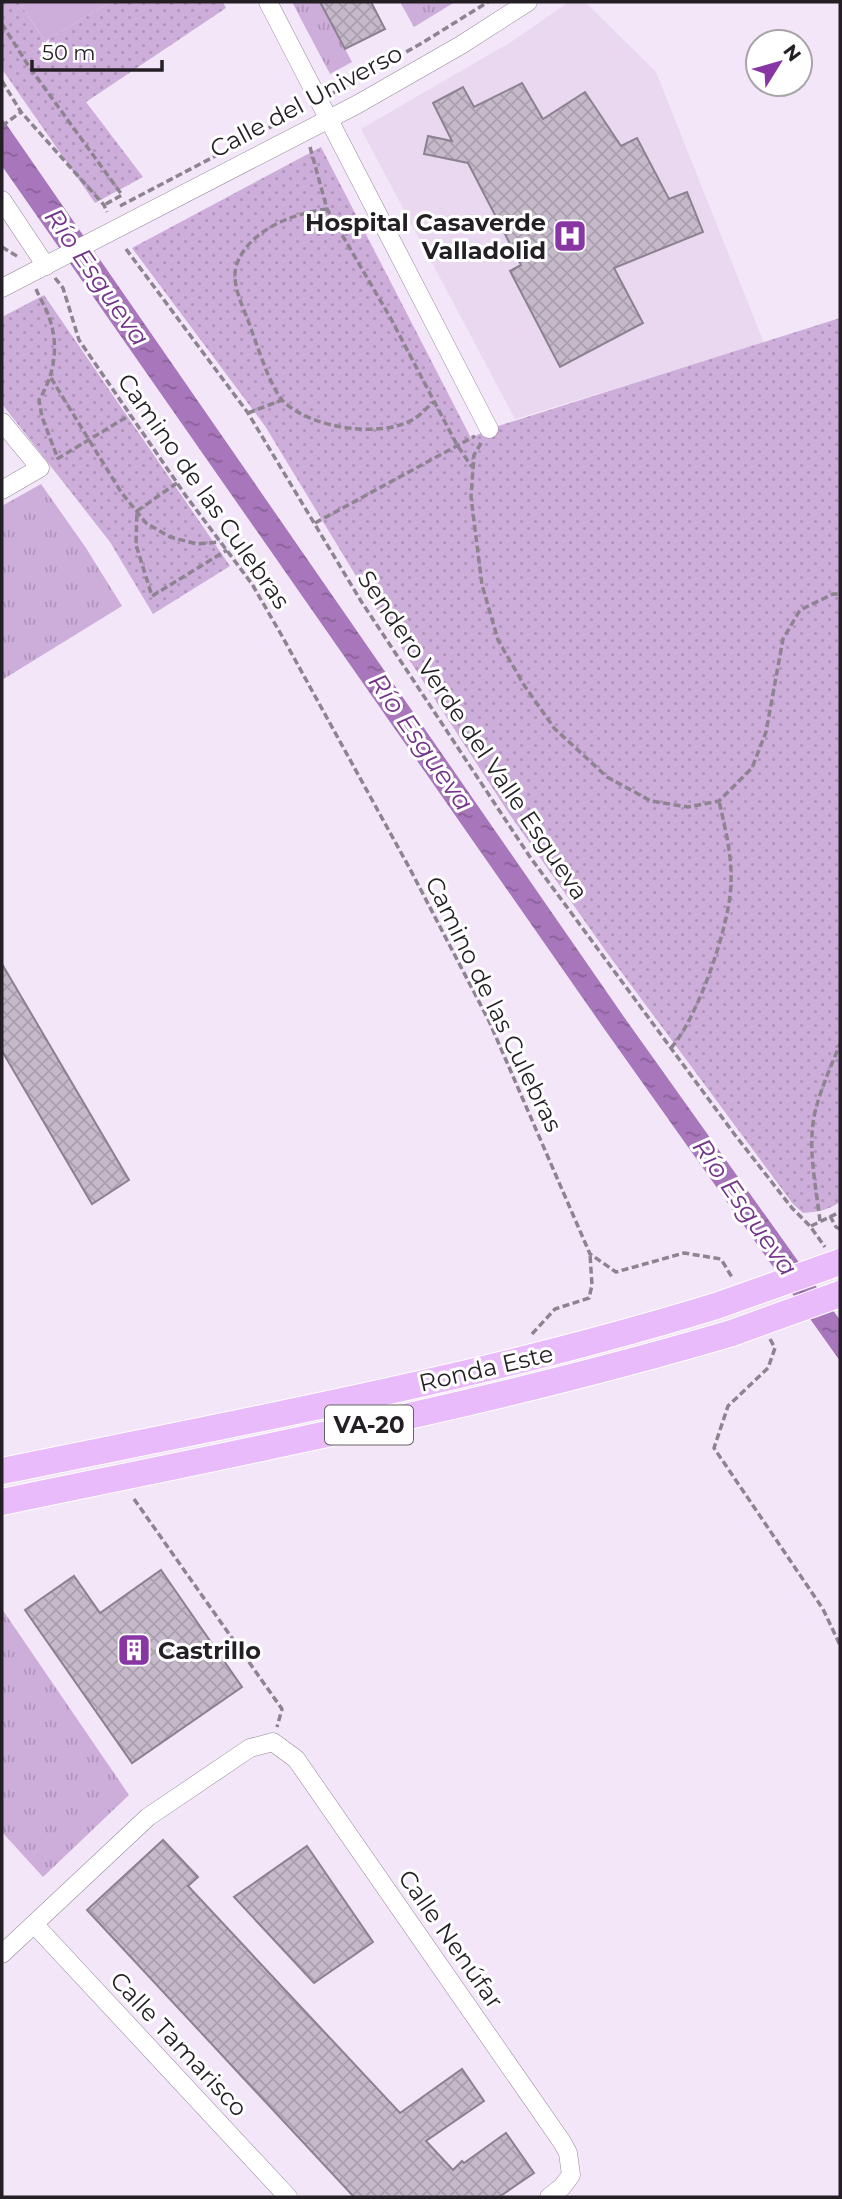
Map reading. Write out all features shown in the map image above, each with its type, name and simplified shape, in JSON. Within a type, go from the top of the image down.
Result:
[{"type":"highway","name":"Ronda Este","points":[[2,1471],[318,1407],[494,1368],[631,1332],[716,1306],[840,1262]]},
{"type":"highway","name":"Ronda Este","points":[[2,1502],[470,1403],[733,1333],[840,1294]]},
{"type":"street","points":[[268,2],[489,429]]},
{"type":"street","name":"Calle del Universo","points":[[2,288],[329,119],[461,45],[528,2]]},
{"type":"street","points":[[2,200],[44,267]]},
{"type":"street","points":[[2,422],[40,468],[2,490]]},
{"type":"street","points":[[2,1954],[148,1817],[250,1748],[273,1742]]},
{"type":"street","name":"Calle Nenúfar","points":[[273,1742],[296,1759],[568,2153],[571,2175],[562,2187],[549,2197]]},
{"type":"street","name":"Calle Tamarisco","points":[[34,1924],[288,2197]]},
{"type":"path","name":"Calle del Universo","points":[[120,206],[319,101],[488,2]]},
{"type":"path","points":[[2,24],[28,65],[122,195],[103,205]]},
{"type":"path","points":[[2,81],[21,112],[103,205],[107,212],[102,215]]},
{"type":"path","points":[[2,126],[21,112]]},
{"type":"path","points":[[303,133],[311,148],[327,209],[390,317],[457,445],[473,469]]},
{"type":"path","points":[[327,209],[310,211],[267,229],[250,243],[237,262],[235,280],[265,368],[282,400],[300,413],[332,425],[362,430],[387,429],[414,419],[434,402]]},
{"type":"path","points":[[2,247],[25,261],[44,267],[37,292],[51,321],[54,352],[51,378],[39,400],[42,417],[58,459]]},
{"type":"path","name":"Sendero Verde del Valle Esgueva","points":[[126,249],[248,413],[361,601],[530,857],[792,1208],[810,1226],[820,1222]]},
{"type":"path","name":"Camino de las Culebras","points":[[44,267],[62,288],[79,340],[177,483],[253,584],[282,636],[410,869],[489,1021],[590,1254]]},
{"type":"path","points":[[51,378],[121,492],[146,523],[170,537],[197,544],[220,542]]},
{"type":"path","points":[[248,413],[282,400]]},
{"type":"path","points":[[40,468],[130,415]]},
{"type":"path","points":[[314,523],[489,429]]},
{"type":"path","points":[[489,429],[474,455],[471,497],[482,585],[498,640],[524,685],[554,728],[607,777],[651,801],[688,807],[719,802],[752,768],[766,732],[783,639],[800,610],[833,594],[840,594]]},
{"type":"path","points":[[137,511],[177,483]]},
{"type":"path","points":[[137,511],[136,545],[152,596],[227,550]]},
{"type":"path","points":[[671,1049],[693,1011],[728,915],[732,882],[729,844],[719,802]]},
{"type":"path","points":[[840,1044],[815,1114],[813,1147],[820,1222],[840,1212]]},
{"type":"path","points":[[830,1216],[840,1229]]},
{"type":"path","points":[[590,1254],[616,1272],[684,1253],[721,1259],[735,1281]]},
{"type":"path","points":[[528,1338],[555,1309],[589,1298],[592,1285],[590,1254]]},
{"type":"path","points":[[768,1337],[775,1348],[768,1368],[729,1406],[714,1448],[822,1609],[840,1646]]},
{"type":"path","points":[[134,1499],[282,1709],[273,1742]]},
{"type":"shaded area","name":"Hospital Casaverde Valladolid","points":[[569,2],[585,2],[656,72],[764,343],[515,419],[361,129],[511,42]]},
{"type":"green space","points":[[2,2],[19,2],[45,41],[111,2],[223,2],[226,8],[86,102],[143,177],[95,203],[2,69]]},
{"type":"green space","points":[[19,2],[111,2],[45,41]]},
{"type":"green space","points":[[292,2],[320,2],[352,62],[330,74]]},
{"type":"green space","points":[[400,2],[455,2],[414,27]]},
{"type":"green space","points":[[321,147],[471,438],[489,429],[840,318],[840,1202],[831,1207],[803,1213],[793,1204],[605,950],[510,815],[373,604],[265,426],[132,248]]},
{"type":"green space","points":[[44,295],[230,566],[153,614],[110,542],[2,404],[2,317]]},
{"type":"green space","points":[[41,484],[122,606],[2,680],[2,506]]},
{"type":"green space","points":[[2,1609],[129,1795],[43,1877],[2,1832]]},
{"type":"water","name":"Río Esgueva","points":[[2,118],[624,1017],[840,1320],[840,1361],[605,1030],[2,166]]},
{"type":"building","points":[[320,2],[371,2],[385,29],[345,49]]},
{"type":"building","points":[[522,83],[543,119],[585,92],[621,146],[637,138],[669,199],[687,192],[703,232],[614,268],[643,323],[560,367],[510,271],[521,265],[468,163],[424,154],[428,136],[452,141],[433,103],[463,87],[474,107]]},
{"type":"building","points":[[2,964],[129,1180],[92,1204],[2,1051]]},
{"type":"building","name":"Castrillo","points":[[161,1570],[242,1687],[132,1763],[25,1610],[74,1576],[100,1613]]},
{"type":"building","points":[[163,1840],[198,1877],[188,1886],[400,2113],[462,2069],[484,2101],[426,2141],[453,2170],[462,2161],[464,2163],[506,2133],[534,2173],[499,2197],[354,2197],[87,1910]]},
{"type":"building","points":[[307,1846],[373,1942],[314,1983],[234,1897]]},
{"type":"place","name":"Hospital Casaverde Valladolid","points":[[570,236]]},
{"type":"place","name":"Castrillo","points":[[134,1650]]}]
